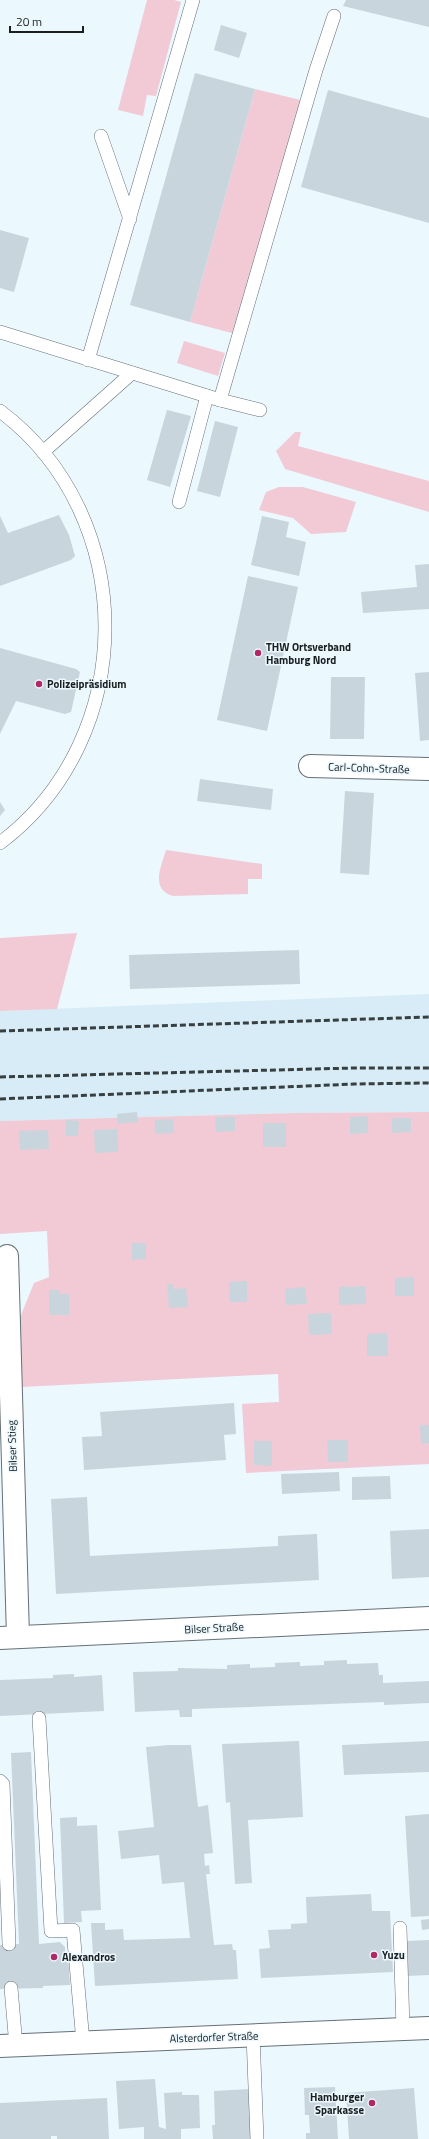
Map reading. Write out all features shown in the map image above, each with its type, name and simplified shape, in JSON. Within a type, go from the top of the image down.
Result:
[{"type":"street","name":"Carl-Cohn-Straße","points":[[310,766],[429,769]]},
{"type":"street","name":"Bilser Stieg","points":[[7,1256],[9,1637]]},
{"type":"street","name":"Bilser Straße","points":[[9,1637],[429,1618]]},
{"type":"street","name":"Alsterdorfer Straße","points":[[8,2046],[429,2028]]},
{"type":"lane","points":[[88,360],[193,0]]},
{"type":"lane","points":[[220,400],[314,78],[334,16]]},
{"type":"lane","points":[[101,136],[130,219]]},
{"type":"lane","points":[[0,332],[220,400],[260,410]]},
{"type":"lane","points":[[43,452],[132,373]]},
{"type":"lane","points":[[179,502],[207,396]]},
{"type":"lane","points":[[0,411],[23,431],[43,452],[72,495],[93,544],[103,589],[106,614],[103,667],[89,721],[67,768],[53,790],[32,814],[0,843]]},
{"type":"lane","points":[[39,1718],[51,1931],[73,1930],[84,2042]]},
{"type":"lane","points":[[0,1781],[3,1784],[10,1944]]},
{"type":"lane","points":[[400,1928],[403,2029]]},
{"type":"lane","points":[[8,2046],[11,1988]]},
{"type":"lane","points":[[253,2036],[257,2139]]},
{"type":"shaded area","points":[[147,0],[174,0],[181,2],[156,96],[147,95],[143,116],[118,110]]},
{"type":"shaded area","points":[[255,89],[309,102],[243,336],[190,322]]},
{"type":"shaded area","points":[[184,341],[225,353],[218,376],[177,363]]},
{"type":"shaded area","points":[[295,432],[301,432],[298,446],[429,481],[429,512],[285,469],[276,451]]},
{"type":"shaded area","points":[[279,487],[303,487],[356,502],[346,532],[311,534],[293,518],[259,510],[266,492]]},
{"type":"shaded area","points":[[166,850],[262,864],[262,879],[248,879],[248,894],[173,896],[166,893],[159,883],[160,870]]},
{"type":"shaded area","points":[[77,933],[57,1009],[0,1011],[0,938]]},
{"type":"shaded area","points":[[429,994],[429,1112],[293,1113],[0,1121],[0,1011]]},
{"type":"shaded area","points":[[429,1112],[429,1464],[246,1473],[242,1404],[279,1402],[278,1374],[22,1387],[19,1320],[34,1283],[49,1277],[47,1231],[0,1234],[0,1121],[293,1113]]},
{"type":"building","points":[[346,0],[429,0],[429,27],[343,6]]},
{"type":"building","points":[[221,25],[247,33],[239,58],[214,50]]},
{"type":"building","points":[[195,73],[255,89],[190,322],[130,305]]},
{"type":"building","points":[[328,90],[429,118],[429,223],[301,187]]},
{"type":"building","points":[[0,230],[29,238],[14,292],[0,288]]},
{"type":"building","points":[[167,410],[191,416],[170,487],[147,480]]},
{"type":"building","points":[[215,421],[238,427],[220,497],[197,491]]},
{"type":"building","points":[[59,515],[69,535],[75,556],[71,560],[0,586],[0,516],[8,533]]},
{"type":"building","points":[[262,516],[289,522],[286,537],[306,542],[299,576],[251,565]]},
{"type":"building","points":[[429,564],[429,609],[363,613],[361,592],[417,587],[415,565]]},
{"type":"building","name":"THW Ortsverband Hamburg Nord","points":[[248,576],[298,587],[267,731],[217,720]]},
{"type":"building","name":"Polizeipräsidium","points":[[0,648],[76,669],[80,672],[71,712],[65,714],[16,701],[0,734]]},
{"type":"building","points":[[429,672],[429,740],[420,741],[415,673]]},
{"type":"building","points":[[331,677],[365,677],[364,739],[330,739]]},
{"type":"building","points":[[200,779],[273,789],[271,810],[197,801]]},
{"type":"building","points":[[345,791],[374,793],[369,875],[340,873]]},
{"type":"building","points":[[0,802],[5,810],[0,816]]},
{"type":"building","points":[[299,950],[300,984],[130,989],[129,955]]},
{"type":"building","points":[[137,1112],[138,1122],[118,1124],[117,1114]]},
{"type":"building","points":[[368,1116],[368,1133],[350,1134],[350,1117]]},
{"type":"building","points":[[215,1117],[235,1117],[235,1131],[216,1132]]},
{"type":"building","points":[[392,1118],[411,1118],[411,1132],[392,1133]]},
{"type":"building","points":[[173,1119],[174,1133],[155,1134],[155,1120]]},
{"type":"building","points":[[66,1120],[79,1121],[78,1136],[66,1136]]},
{"type":"building","points":[[263,1123],[286,1123],[286,1147],[263,1147]]},
{"type":"building","points":[[117,1129],[118,1152],[95,1153],[94,1130]]},
{"type":"building","points":[[48,1130],[49,1149],[20,1150],[19,1131]]},
{"type":"building","points":[[132,1243],[146,1243],[146,1259],[132,1260]]},
{"type":"building","points":[[414,1277],[414,1296],[395,1296],[395,1278]]},
{"type":"building","points":[[247,1281],[247,1302],[230,1302],[229,1282]]},
{"type":"building","points":[[167,1284],[173,1284],[173,1289],[186,1288],[188,1307],[169,1308]]},
{"type":"building","points":[[365,1286],[366,1304],[339,1305],[339,1287]]},
{"type":"building","points":[[305,1287],[307,1304],[286,1305],[285,1289]]},
{"type":"building","points":[[49,1290],[59,1290],[60,1294],[69,1294],[69,1315],[49,1315]]},
{"type":"building","points":[[331,1313],[332,1334],[309,1335],[308,1314]]},
{"type":"building","points":[[387,1333],[388,1356],[367,1356],[367,1334]]},
{"type":"building","points":[[234,1403],[236,1434],[224,1435],[226,1460],[84,1470],[82,1437],[102,1436],[100,1412]]},
{"type":"building","points":[[420,1425],[429,1425],[429,1443],[421,1444]]},
{"type":"building","points":[[327,1440],[348,1440],[348,1462],[328,1462]]},
{"type":"building","points":[[254,1441],[272,1441],[272,1466],[254,1465]]},
{"type":"building","points":[[339,1472],[340,1491],[282,1494],[281,1474]]},
{"type":"building","points":[[390,1476],[391,1499],[352,1500],[352,1477]]},
{"type":"building","points":[[87,1497],[90,1556],[278,1546],[278,1536],[317,1534],[319,1580],[56,1594],[51,1499]]},
{"type":"building","points":[[429,1529],[429,1577],[392,1579],[390,1531]]},
{"type":"building","points":[[347,1660],[347,1664],[378,1663],[379,1675],[383,1675],[383,1683],[429,1681],[429,1703],[384,1705],[384,1702],[192,1709],[192,1717],[180,1717],[179,1710],[135,1712],[133,1672],[178,1671],[178,1668],[227,1669],[227,1665],[250,1664],[250,1668],[275,1667],[275,1663],[300,1662],[300,1666],[324,1665],[324,1661]]},
{"type":"building","points":[[74,1674],[74,1677],[102,1675],[104,1711],[0,1716],[0,1680],[53,1678],[53,1675]]},
{"type":"building","points":[[299,1741],[303,1817],[248,1820],[252,1883],[235,1884],[230,1802],[226,1803],[222,1744]]},
{"type":"building","points":[[429,1741],[429,1772],[344,1775],[342,1745]]},
{"type":"building","points":[[191,1745],[198,1807],[208,1805],[213,1853],[204,1854],[205,1866],[209,1865],[210,1874],[206,1874],[214,1945],[232,1944],[233,1950],[236,1950],[238,1979],[95,1986],[91,1923],[105,1923],[105,1930],[123,1929],[124,1940],[190,1938],[184,1882],[162,1884],[159,1855],[121,1859],[118,1831],[154,1827],[146,1747]]},
{"type":"building","points":[[31,1752],[39,1944],[60,1942],[65,1947],[65,1954],[68,1954],[70,1985],[43,1986],[43,1988],[0,1989],[0,1945],[19,1944],[11,1753]]},
{"type":"building","points":[[429,1814],[429,1916],[411,1917],[405,1816]]},
{"type":"building","points":[[77,1817],[77,1826],[97,1825],[101,1910],[81,1911],[82,1922],[64,1923],[60,1818]]},
{"type":"building","points":[[371,1894],[372,1911],[390,1911],[393,1972],[261,1978],[259,1949],[270,1948],[268,1930],[291,1929],[291,1924],[307,1923],[306,1897]]},
{"type":"building","points":[[429,1919],[429,1929],[422,1930],[421,1920]]},
{"type":"building","points":[[429,1940],[429,1975],[408,1976],[407,1941]]},
{"type":"building","points":[[155,2079],[159,2127],[166,2129],[164,2093],[182,2092],[182,2095],[199,2095],[200,2128],[181,2129],[181,2139],[144,2139],[144,2127],[119,2129],[116,2081]]},
{"type":"building","points":[[335,2087],[338,2139],[306,2139],[306,2133],[310,2133],[309,2115],[305,2115],[304,2088]]},
{"type":"building","points":[[414,2088],[418,2139],[349,2139],[346,2093]]},
{"type":"building","points":[[249,2089],[251,2139],[213,2139],[212,2125],[215,2125],[214,2091]]},
{"type":"building","points":[[107,2098],[109,2139],[57,2139],[57,2136],[51,2136],[51,2139],[0,2139],[0,2103]]},
{"type":"railway","points":[[0,1031],[429,1017]]},
{"type":"railway","points":[[0,1077],[354,1068],[429,1068]]},
{"type":"railway","points":[[0,1099],[354,1084],[429,1083]]},
{"type":"place","name":"THW Ortsverband Hamburg Nord","points":[[258,653]]},
{"type":"place","name":"Polizeipräsidium","points":[[39,684]]},
{"type":"place","name":"Yuzu","points":[[374,1955]]},
{"type":"place","name":"Alexandros","points":[[54,1957]]},
{"type":"place","name":"Hamburger Sparkasse","points":[[372,2103]]}]
